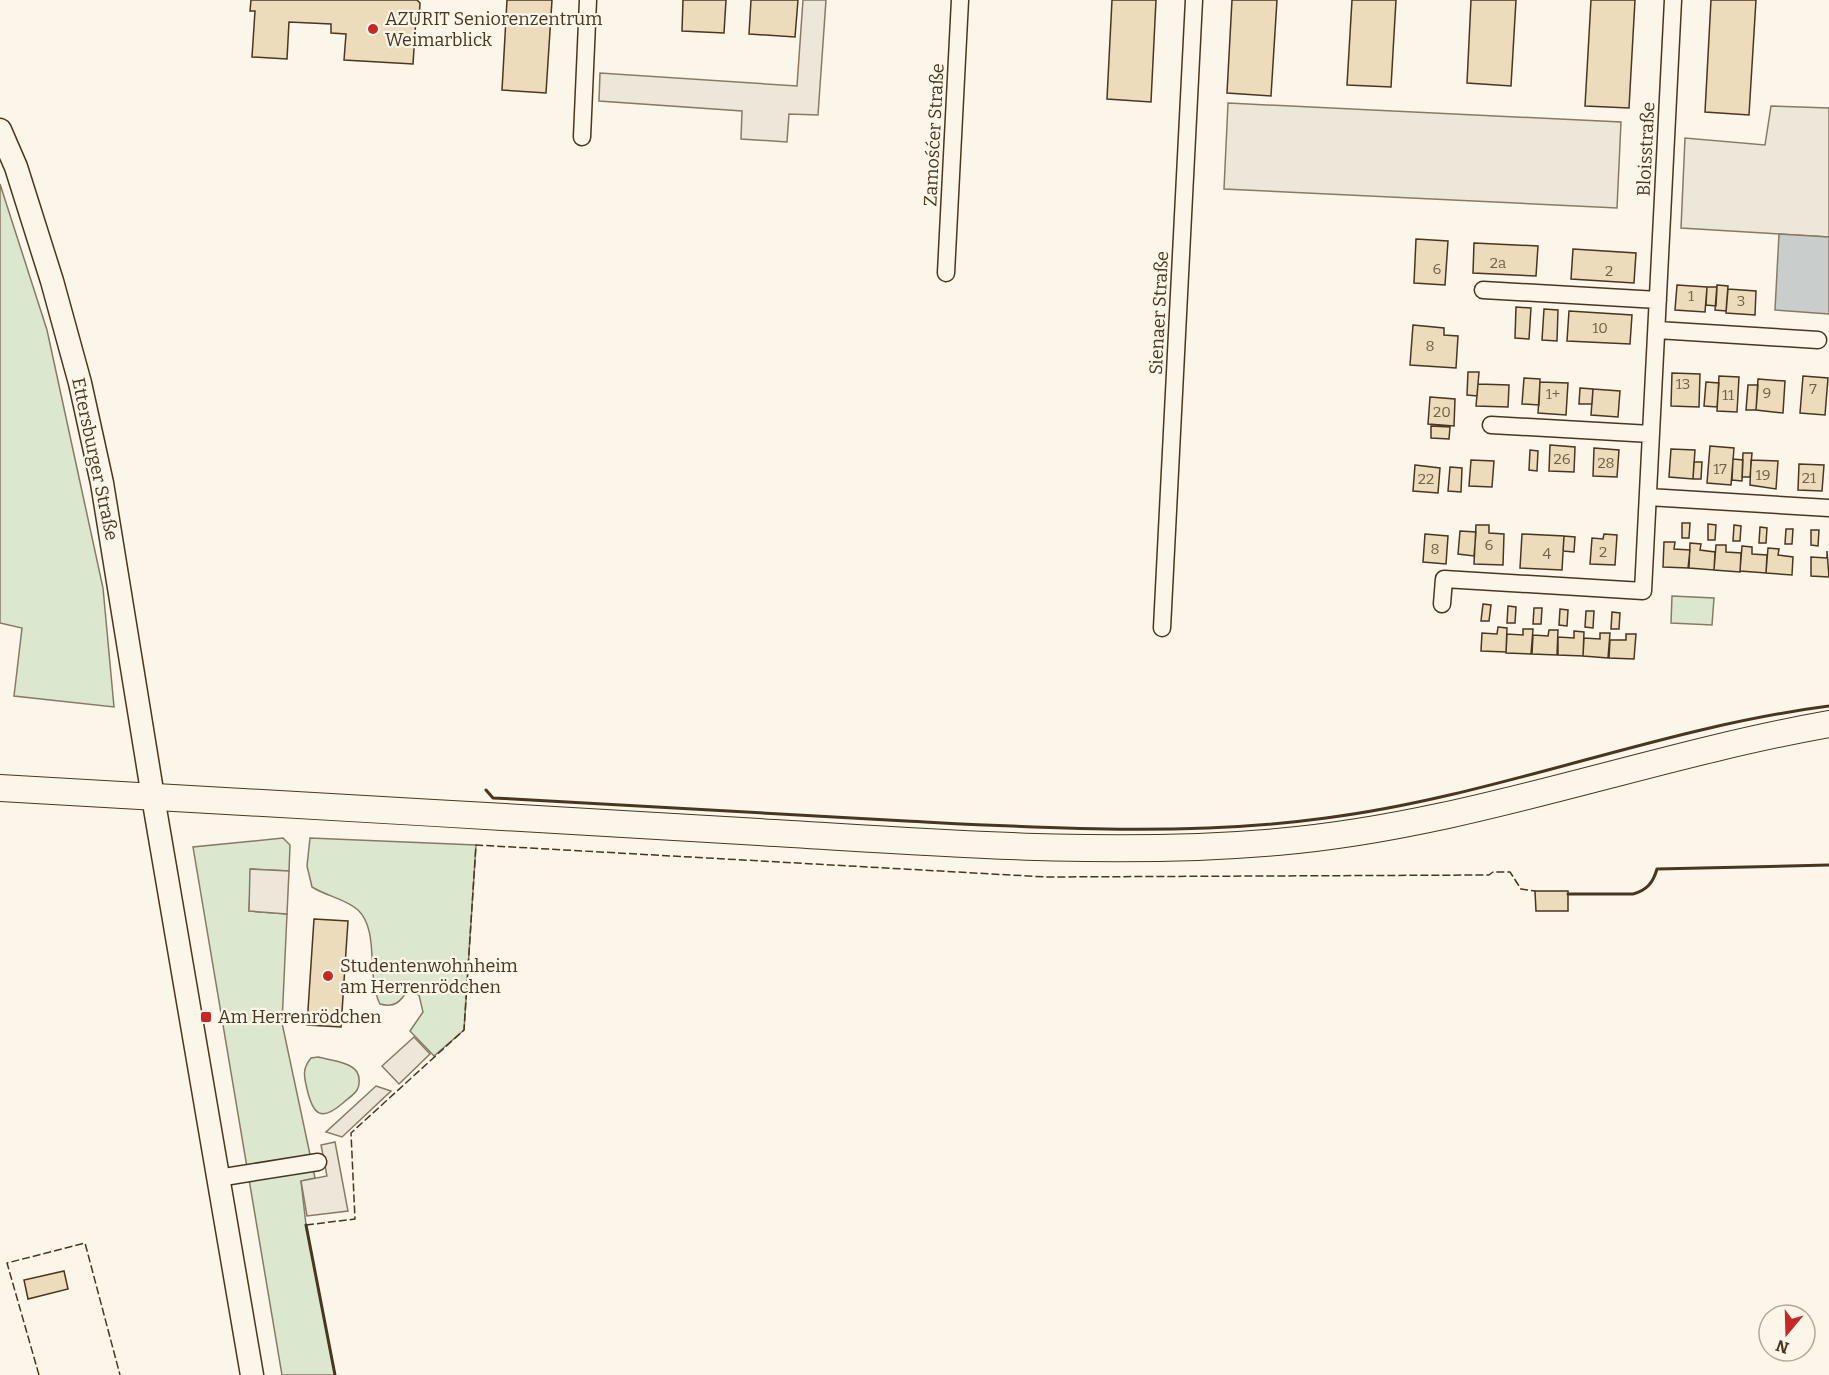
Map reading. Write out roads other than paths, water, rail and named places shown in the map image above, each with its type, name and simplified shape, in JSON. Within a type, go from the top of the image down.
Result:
[{"type":"main road","points":[[0,788],[928,842],[1069,848],[1212,847],[1336,836],[1401,826],[1503,803],[1733,743],[1829,724]]},
{"type":"street","points":[[582,137],[588,0]]},
{"type":"street","name":"Zamośćer Straße","points":[[946,273],[960,0]]},
{"type":"street","name":"Sienaer Straße","points":[[1162,628],[1194,0]]},
{"type":"street","name":"Bloisstraße","points":[[1442,603],[1444,579],[1643,591],[1673,0]]},
{"type":"street","name":"Ettersburger Straße","points":[[0,130],[16,167],[52,281],[82,394],[102,483],[252,1375]]},
{"type":"street","points":[[1484,290],[1658,300]]},
{"type":"street","points":[[1657,330],[1818,340]]},
{"type":"street","points":[[1491,424],[1651,434]]},
{"type":"street","points":[[1648,497],[1829,508]]},
{"type":"street","points":[[218,1178],[318,1162]]},
{"type":"place","name":"AZURIT Seniorenzentrum Weimarblick","points":[[373,29]]},
{"type":"place","name":"Studentenwohnheim am Herrenrödchen","points":[[328,976]]},
{"type":"place","name":"Am Herrenrödchen","points":[[206,1017]]}]
